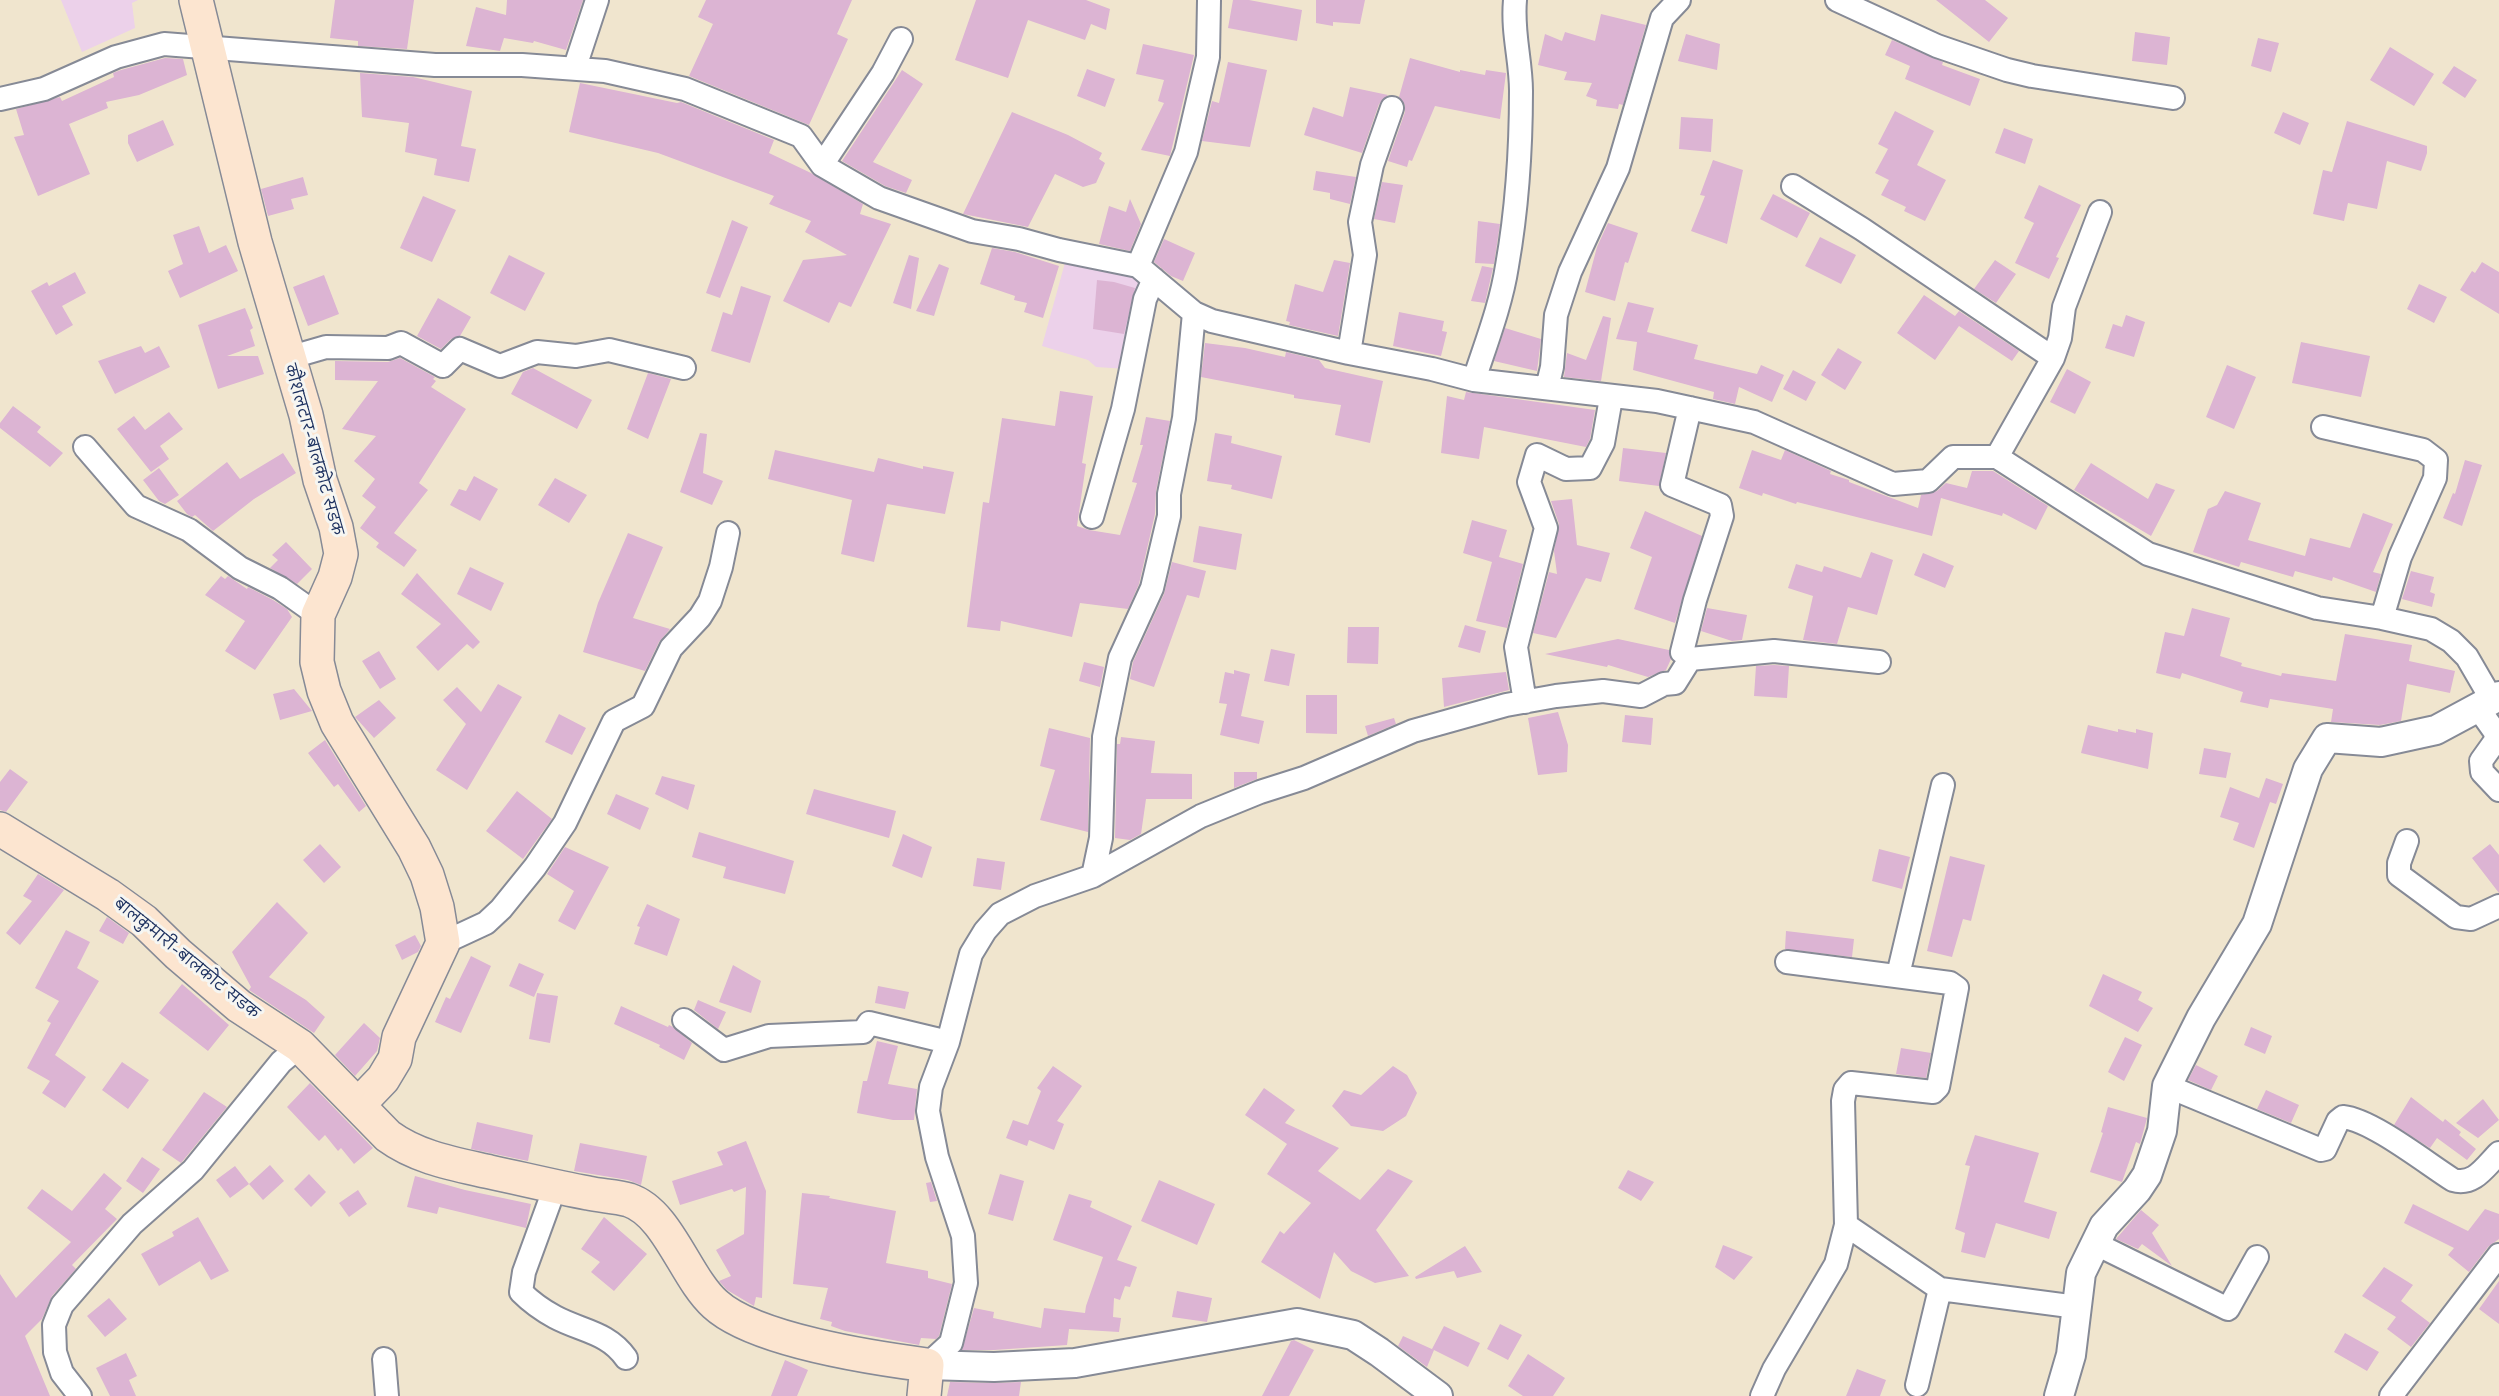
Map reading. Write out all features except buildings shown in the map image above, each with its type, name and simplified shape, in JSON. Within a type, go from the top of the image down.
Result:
[{"type":"main road","name":"कौशलटार-बालकोट सडक","points":[[196,0],[255,242],[306,415],[320,480],[336,527],[341,554],[335,577],[318,615],[317,662],[324,691],[337,723],[419,857],[437,907],[443,944]]},
{"type":"main road","name":"बालकुमारी-बालकोट सडक","points":[[0,829],[108,895],[144,921],[178,954],[239,1006],[300,1046],[388,1136],[402,1147],[432,1158],[555,1187],[630,1200],[663,1227],[699,1287],[716,1305],[735,1317],[767,1331],[856,1354],[926,1380]]},
{"type":"main road","points":[[359,1104],[383,1079],[395,1059],[399,1037],[443,944]]},
{"type":"street","points":[[575,67],[597,0]]},
{"type":"street","points":[[1092,517],[1123,409],[1145,299],[1146,273],[1186,152],[1208,57],[1209,0]]},
{"type":"street","points":[[1474,380],[1507,267],[1515,205],[1521,88],[1513,24],[1515,0]]},
{"type":"street","points":[[1547,388],[1552,367],[1557,315],[1570,272],[1618,168],[1662,18],[1679,0]]},
{"type":"street","points":[[1837,0],[1937,46],[2007,70],[2174,98]]},
{"type":"street","points":[[822,165],[867,99],[901,39]]},
{"type":"street","points":[[0,99],[44,89],[116,57],[164,44],[435,65],[575,67],[605,71],[685,89],[801,136],[822,165],[879,198],[972,231],[1146,273],[1194,313],[1212,321],[1474,380],[1611,398],[1657,401],[1754,422],[1893,484],[1928,481],[1953,457],[1997,457],[2148,554],[2317,608],[2382,618],[2431,630],[2451,641],[2467,657],[2490,701],[2496,741],[2481,761],[2482,772],[2499,790]]},
{"type":"street","points":[[1349,353],[1365,255],[1360,222],[1372,165],[1392,108]]},
{"type":"street","points":[[1793,186],[1862,229],[2053,358]]},
{"type":"street","points":[[1997,457],[2053,358],[2060,338],[2064,307],[2100,212]]},
{"type":"street","points":[[1093,876],[1101,838],[1104,737],[1120,658],[1152,588],[1169,516],[1169,494],[1184,418],[1194,313]]},
{"type":"street","points":[[288,358],[326,347],[388,348],[400,343],[443,366],[460,349],[500,366],[537,352],[576,356],[609,350],[684,368]]},
{"type":"street","points":[[1525,702],[1516,647],[1546,528],[1529,482],[1537,455],[1566,468],[1590,468],[1603,443],[1611,398]]},
{"type":"street","points":[[1690,408],[1672,485],[1720,505],[1722,516],[1695,600],[1682,652],[1690,659],[1731,657],[1774,651],[1879,662]]},
{"type":"street","points":[[2323,427],[2423,450],[2436,460],[2435,478],[2400,557],[2382,618]]},
{"type":"street","points":[[85,447],[136,506],[189,530],[240,568],[280,588],[318,615]]},
{"type":"street","points":[[443,944],[486,923],[501,909],[536,867],[565,823],[614,721],[643,706],[672,648],[700,617],[710,601],[729,533]]},
{"type":"street","points":[[926,1380],[951,1343],[966,1283],[963,1236],[937,1157],[928,1111],[931,1087],[948,1042],[968,963],[984,931],[1000,914],[1035,896],[1093,876],[1177,828],[1228,804],[1304,778],[1413,731],[1506,705],[1557,696],[1603,691],[1641,696],[1664,684],[1675,683],[1690,659]]},
{"type":"street","points":[[2059,1396],[2071,1355],[2081,1273],[2104,1226],[2137,1190],[2147,1175],[2162,1131],[2168,1086],[2201,1018],[2257,924],[2308,769],[2327,738],[2381,742],[2436,730],[2490,701]]},
{"type":"street","points":[[1898,975],[1943,784]]},
{"type":"street","points":[[2407,841],[2399,863],[2398,875],[2456,917],[2471,919],[2499,906]]},
{"type":"street","points":[[1762,1396],[1774,1369],[1836,1264],[1846,1225],[1843,1101],[1845,1090],[1851,1083],[1933,1092],[1938,1087],[1957,988],[1950,983],[1898,975],[1787,962]]},
{"type":"street","points":[[684,1020],[724,1050],[769,1036],[863,1032],[869,1023],[948,1042]]},
{"type":"street","points":[[80,1396],[62,1373],[55,1352],[54,1325],[62,1305],[132,1224],[193,1170],[281,1062],[300,1046]]},
{"type":"street","points":[[2168,1086],[2321,1150],[2325,1149],[2338,1121],[2343,1117],[2352,1118],[2385,1136],[2453,1180],[2462,1183],[2471,1181],[2499,1153]]},
{"type":"street","points":[[555,1187],[524,1272],[521,1292],[532,1303],[556,1318],[601,1335],[618,1346],[626,1358]]},
{"type":"street","points":[[1846,1225],[1940,1289],[2077,1307]]},
{"type":"street","points":[[2094,1243],[2228,1309],[2257,1257]]},
{"type":"street","points":[[2391,1396],[2499,1255]]},
{"type":"street","points":[[1917,1385],[1940,1289]]},
{"type":"street","points":[[926,1380],[994,1367],[1075,1363],[1297,1323],[1353,1335],[1438,1396]]},
{"type":"street","points":[[384,1359],[387,1396]]},
{"type":"shaded area","points":[[61,0],[138,0],[132,3],[135,28],[82,52]]},
{"type":"shaded area","points":[[1066,259],[1142,279],[1127,369],[1096,367],[1088,360],[1042,346]]}]
